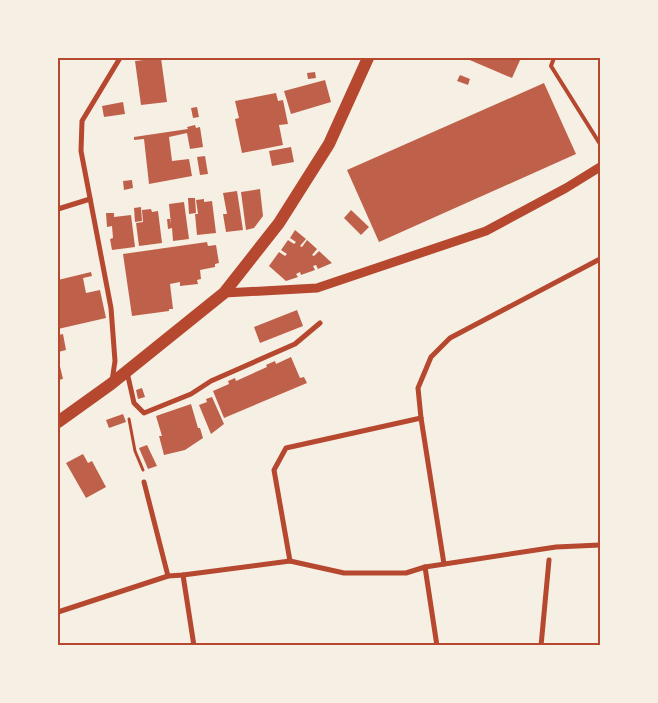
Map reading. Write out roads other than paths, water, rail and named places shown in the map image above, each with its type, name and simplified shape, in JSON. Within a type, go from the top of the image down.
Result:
[{"type":"main road","points":[[58,422],[111,384],[224,293],[279,223],[329,144],[368,58]]},
{"type":"street","points":[[111,384],[115,361],[111,308],[81,151],[82,122],[120,58]]},
{"type":"street","points":[[224,293],[317,288],[486,231],[566,188],[600,167]]},
{"type":"street","points":[[58,209],[90,199]]},
{"type":"street","points":[[444,564],[418,388],[431,357],[450,338],[600,258]]},
{"type":"street","points":[[127,371],[134,403],[144,413],[192,394],[210,381],[295,344],[320,323]]},
{"type":"street","points":[[290,561],[274,470],[286,448],[421,418]]},
{"type":"street","points":[[144,482],[168,576]]},
{"type":"street","points":[[58,612],[168,576],[290,561],[344,573],[406,573],[425,567],[556,547],[600,545]]},
{"type":"street","points":[[540,646],[549,560]]},
{"type":"street","points":[[425,567],[437,646]]},
{"type":"street","points":[[183,575],[194,646]]},
{"type":"lane","points":[[554,58],[552,66],[600,144]]}]
